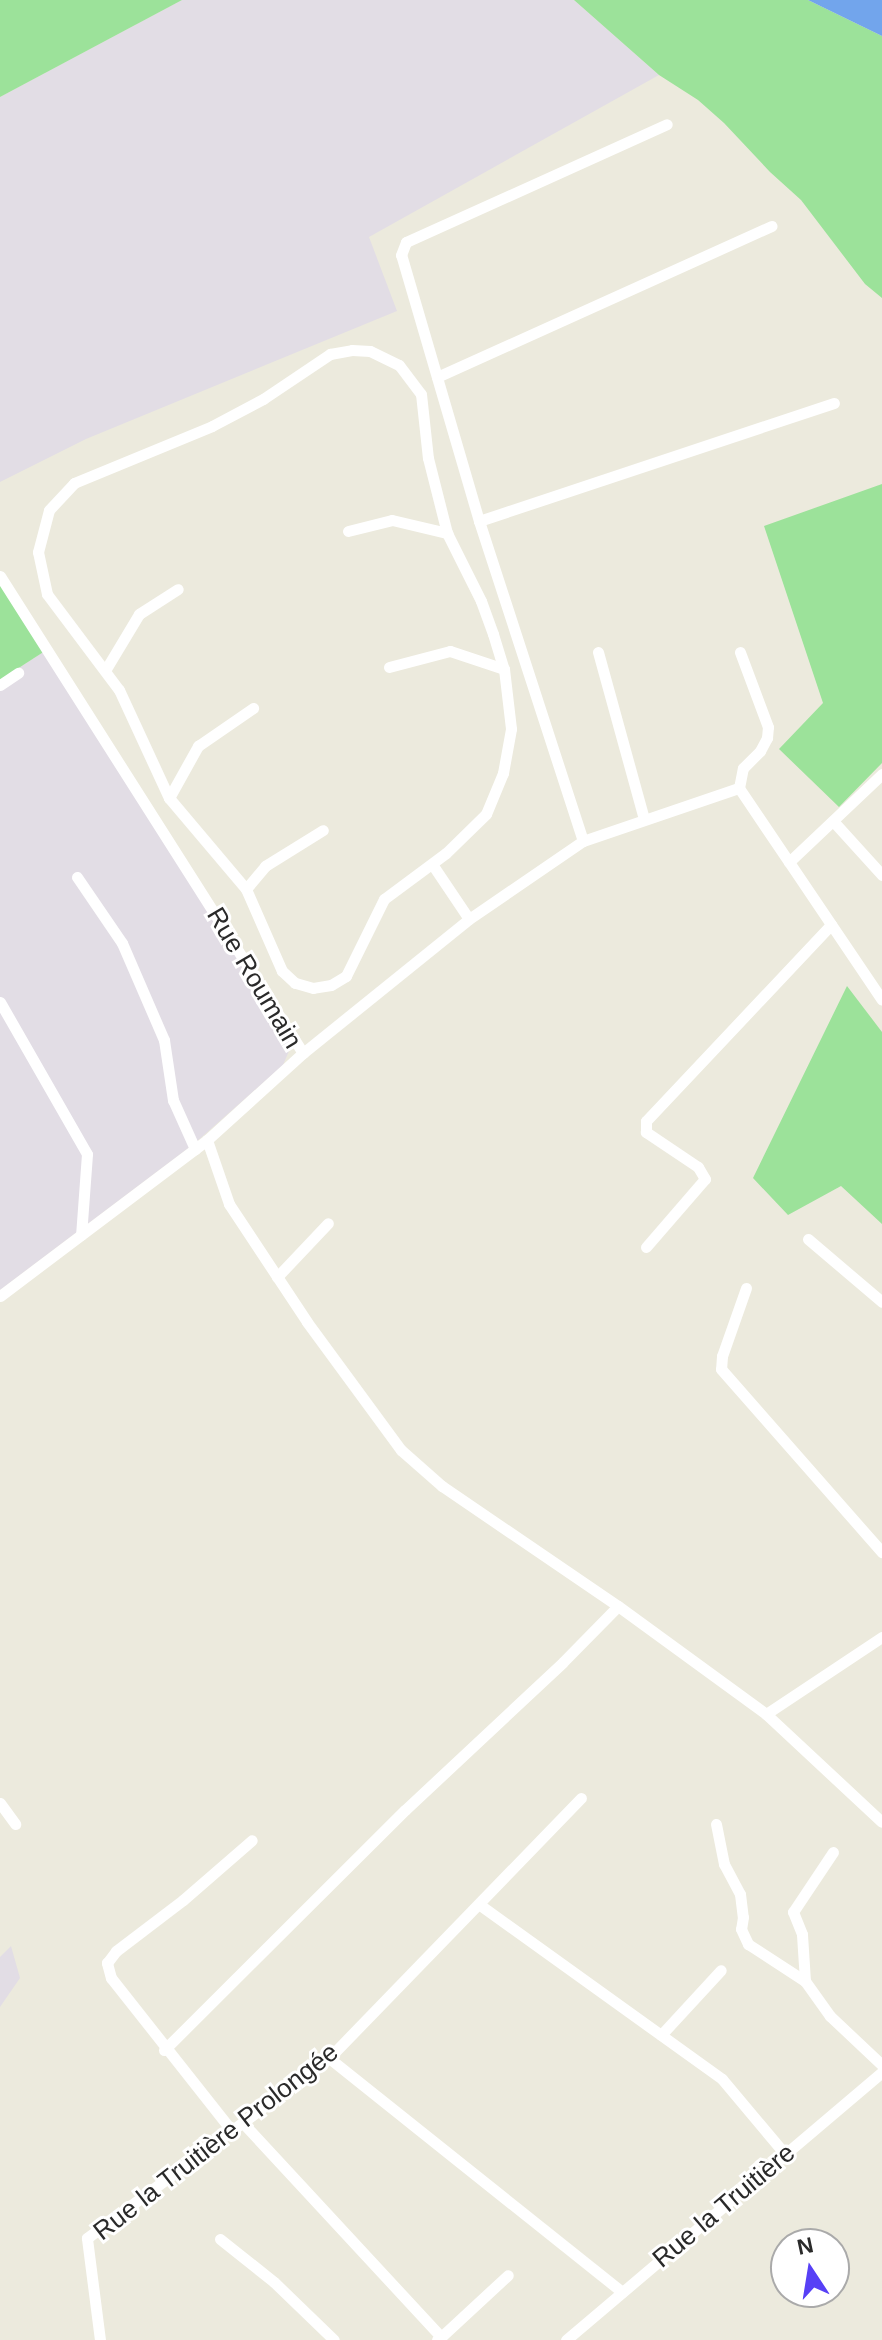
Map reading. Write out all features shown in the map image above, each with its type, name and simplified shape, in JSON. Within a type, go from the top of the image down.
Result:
[{"type":"street","points":[[583,841],[479,521],[401,255],[406,242],[667,124]]},
{"type":"street","points":[[437,377],[772,226]]},
{"type":"street","points":[[370,351],[399,365],[413,379],[421,394],[428,458],[447,533],[481,601],[504,669],[511,729],[503,773],[486,814],[461,841],[384,899],[346,976],[331,985],[313,988],[295,983],[282,971],[246,889],[169,798],[106,669],[47,594],[38,552],[41,530],[49,510],[74,483],[93,472],[212,426],[263,399],[330,354],[370,351]]},
{"type":"street","points":[[479,521],[834,403]]},
{"type":"street","points":[[348,531],[392,520],[447,533]]},
{"type":"street","name":"Rue Roumain","points":[[0,576],[303,1053],[207,1140],[0,1296]]},
{"type":"street","points":[[106,669],[139,614],[178,589]]},
{"type":"street","points":[[389,667],[450,651],[504,669]]},
{"type":"street","points":[[598,652],[644,819]]},
{"type":"street","points":[[740,652],[768,727],[767,738],[760,751],[743,768],[739,788],[882,1000]]},
{"type":"street","points":[[0,685],[18,673]]},
{"type":"street","points":[[169,798],[198,746],[253,708]]},
{"type":"street","points":[[789,862],[882,774]]},
{"type":"street","points":[[303,1053],[469,919],[583,841],[739,788]]},
{"type":"street","points":[[833,821],[882,875]]},
{"type":"street","points":[[246,889],[265,866],[323,830]]},
{"type":"street","points":[[432,864],[469,919]]},
{"type":"street","points":[[77,877],[122,943],[168,1054],[173,1100],[195,1149]]},
{"type":"street","points":[[646,1247],[705,1179],[698,1167],[646,1132],[646,1121],[831,925]]},
{"type":"street","points":[[0,1002],[87,1154],[81,1235]]},
{"type":"street","points":[[207,1140],[229,1204],[368,1409],[401,1450],[442,1486],[618,1606],[766,1714],[882,1822]]},
{"type":"street","points":[[277,1277],[328,1223]]},
{"type":"street","points":[[808,1239],[882,1302]]},
{"type":"street","points":[[746,1288],[722,1356],[721,1369],[882,1552]]},
{"type":"street","points":[[164,2050],[405,1810],[563,1662],[618,1606]]},
{"type":"street","points":[[766,1714],[882,1637]]},
{"type":"street","name":"Rue la Truitière Prolongée","points":[[100,2340],[87,2238],[329,2058],[581,1798]]},
{"type":"street","points":[[0,1803],[15,1824]]},
{"type":"street","points":[[716,1824],[724,1864],[740,1894],[741,1929],[748,1944],[805,1981],[830,2016],[882,2065]]},
{"type":"street","points":[[232,2131],[164,2050],[111,1978],[107,1963],[116,1951],[183,1900],[252,1840]]},
{"type":"street","points":[[805,1981],[802,1934],[793,1912],[833,1852]]},
{"type":"street","points":[[480,1905],[722,2079],[785,2154]]},
{"type":"street","points":[[661,2035],[721,1970]]},
{"type":"street","points":[[329,2058],[622,2292]]},
{"type":"street","name":"Rue la Truitière","points":[[566,2340],[882,2072]]},
{"type":"street","points":[[243,2123],[439,2338],[508,2275]]},
{"type":"street","points":[[220,2239],[274,2282],[334,2340]]},
{"type":"shaded area","points":[[182,0],[574,0],[659,75],[369,237],[397,311],[86,439],[0,482],[0,97]]},
{"type":"shaded area","points":[[45,651],[292,1044],[283,1065],[195,1143],[0,1290],[0,680]]},
{"type":"shaded area","points":[[11,1946],[20,1978],[0,2007],[0,1957]]},
{"type":"green space","points":[[0,0],[182,0],[0,97]]},
{"type":"green space","points":[[574,0],[808,0],[882,36],[882,298],[865,284],[801,200],[724,123],[698,100],[659,75]]},
{"type":"green space","points":[[882,484],[882,763],[839,807],[779,749],[823,703],[764,526]]},
{"type":"green space","points":[[0,583],[45,651],[0,680]]},
{"type":"green space","points":[[847,986],[882,1032],[882,1224],[841,1186],[788,1215],[753,1178]]},
{"type":"water","points":[[808,0],[882,0],[882,36],[880,35]]}]
